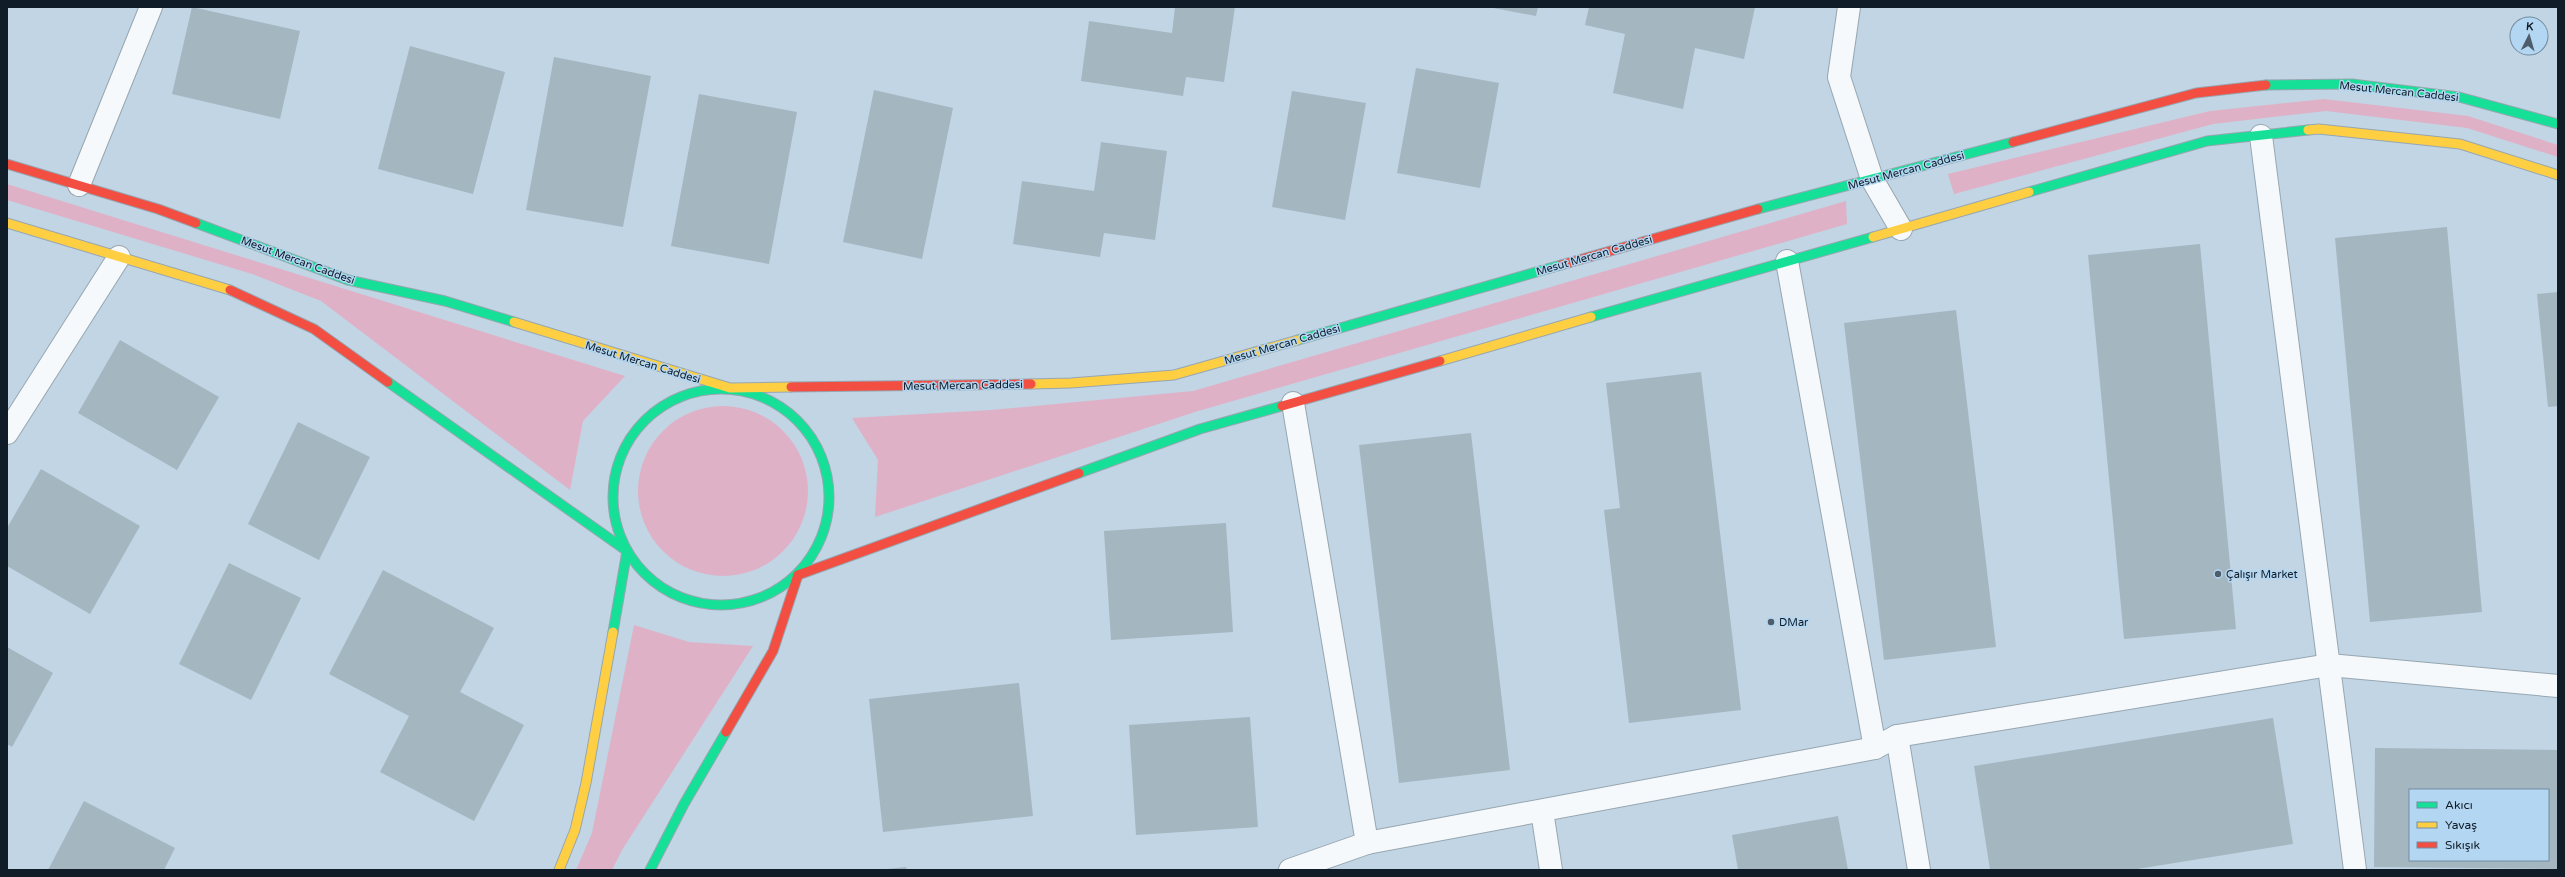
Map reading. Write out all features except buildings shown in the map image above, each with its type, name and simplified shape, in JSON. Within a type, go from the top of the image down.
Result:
[{"type":"main road","name":"Mesut Mercan Caddesi","points":[[7,164],[158,209],[348,280],[445,301],[730,388],[1071,384],[1174,375],[1700,225],[2196,92],[2279,84],[2352,84],[2459,97],[2558,124]]},
{"type":"main road","points":[[650,870],[684,804],[773,651],[798,575],[819,546],[830,512],[829,477],[817,444],[795,416],[764,397],[730,388],[696,390],[665,403],[639,424],[621,453],[612,486],[614,520],[627,551],[647,577],[675,595],[706,605],[740,604],[770,594],[798,575],[1200,429],[2207,141],[2319,129],[2460,144],[2558,175]]},
{"type":"main road","points":[[8,226],[232,291],[314,329],[627,551]]},
{"type":"main road","points":[[559,870],[575,830],[586,783],[627,551]]},
{"type":"street","points":[[79,185],[151,7]]},
{"type":"street","points":[[1848,7],[1839,77],[1872,179],[1901,229]]},
{"type":"street","points":[[2261,136],[2330,665],[2355,870]]},
{"type":"street","points":[[7,432],[119,257]]},
{"type":"street","points":[[1787,262],[1875,748]]},
{"type":"street","points":[[1293,403],[1367,843]]},
{"type":"street","points":[[1290,870],[1367,843],[1875,748],[1897,736],[2330,665],[2558,686]]},
{"type":"street","points":[[1897,736],[1919,870]]},
{"type":"street","points":[[1542,810],[1551,870]]},
{"type":"shaded area","points":[[2324,99],[2468,116],[2558,145],[2558,157],[2467,128],[2326,111],[2213,124],[1954,194],[1948,174],[2210,111]]},
{"type":"shaded area","points":[[7,184],[625,376],[583,421],[570,490],[321,301],[252,274],[7,200]]},
{"type":"shaded area","points":[[1846,201],[1847,224],[1198,411],[875,517],[878,460],[852,418],[991,410],[1193,391]]},
{"type":"shaded area","points":[[723,406],[748,410],[763,416],[783,431],[798,451],[804,466],[808,491],[804,516],[798,531],[783,551],[763,566],[748,572],[723,576],[698,572],[683,566],[663,551],[648,531],[642,516],[638,491],[642,466],[648,451],[663,431],[683,416],[698,410]]},
{"type":"shaded area","points":[[634,625],[689,642],[753,646],[622,850],[612,870],[576,870],[592,833]]},
{"type":"traffic: fast","points":[[2266,85],[2352,84],[2459,97],[2558,124]]},
{"type":"traffic: fast","points":[[2029,192],[2207,141],[2308,130]]},
{"type":"traffic: fast","points":[[1758,209],[2013,142]]},
{"type":"traffic: fast","points":[[196,223],[348,280],[445,301],[514,322]]},
{"type":"traffic: fast","points":[[1591,317],[1873,237]]},
{"type":"traffic: fast","points":[[1298,340],[1561,265]]},
{"type":"traffic: fast","points":[[388,382],[627,551]]},
{"type":"traffic: fast","points":[[710,389],[732,389],[752,393],[772,401],[798,420],[817,446],[825,466],[829,486],[829,497],[829,508],[825,528],[817,548],[798,574],[772,593],[752,601],[732,605],[710,605],[690,601],[670,593],[652,581],[637,566],[625,548],[617,528],[613,508],[613,486],[617,466],[625,446],[637,428],[652,413],[670,401],[690,393],[710,389]]},
{"type":"traffic: fast","points":[[1079,473],[1200,429],[1282,406]]},
{"type":"traffic: fast","points":[[613,632],[627,551]]},
{"type":"traffic: fast","points":[[650,870],[684,804],[726,732]]},
{"type":"traffic: slow","points":[[2308,130],[2319,129],[2460,144],[2558,175]]},
{"type":"traffic: slow","points":[[1873,237],[2029,192]]},
{"type":"traffic: slow","points":[[7,223],[230,290]]},
{"type":"traffic: slow","points":[[1440,361],[1591,317]]},
{"type":"traffic: slow","points":[[514,322],[730,388],[791,387]]},
{"type":"traffic: slow","points":[[1031,384],[1071,383],[1174,375],[1298,340]]},
{"type":"traffic: slow","points":[[559,870],[575,830],[586,783],[613,632]]},
{"type":"traffic: jam","points":[[2013,142],[2196,93],[2266,85]]},
{"type":"traffic: jam","points":[[7,164],[158,209],[196,223]]},
{"type":"traffic: jam","points":[[1561,265],[1758,209]]},
{"type":"traffic: jam","points":[[230,290],[314,329],[388,382]]},
{"type":"traffic: jam","points":[[1282,406],[1440,361]]},
{"type":"traffic: jam","points":[[791,387],[1031,384]]},
{"type":"traffic: jam","points":[[798,575],[1079,473]]},
{"type":"traffic: jam","points":[[726,732],[773,651],[798,575]]},
{"type":"place","name":"Çalışır Market","points":[[2218,574]]},
{"type":"place","name":"DMar","points":[[1771,622]]}]
